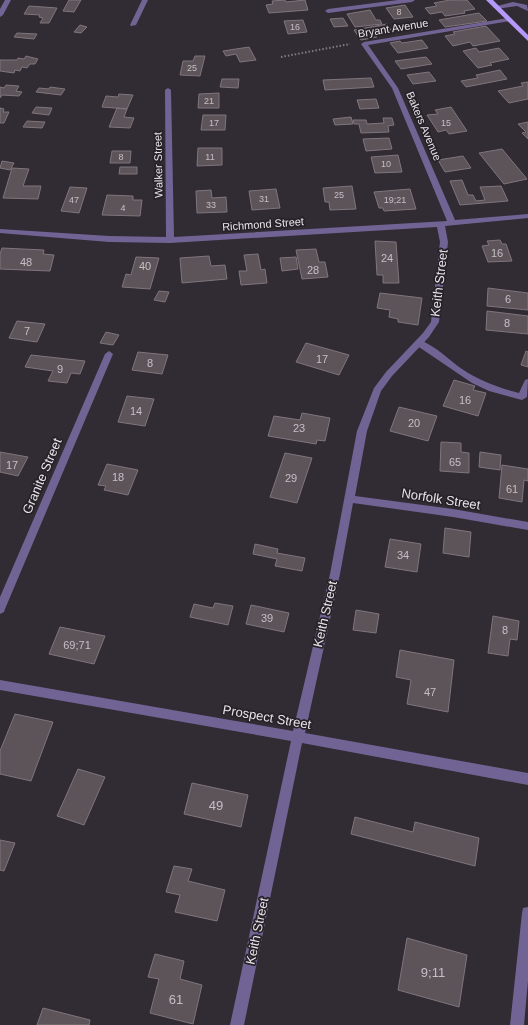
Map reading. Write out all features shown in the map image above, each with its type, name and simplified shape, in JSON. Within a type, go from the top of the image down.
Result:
[{"type":"main road","points":[[489,0],[528,39]]},
{"type":"street","points":[[0,15],[8,0]]},
{"type":"street","points":[[133,25],[145,0]]},
{"type":"street","points":[[328,11],[412,0]]},
{"type":"street","points":[[496,7],[519,4],[527,6]]},
{"type":"street","name":"Bryant Avenue","points":[[364,44],[417,33],[454,29],[508,20]]},
{"type":"street","name":"Bakers Avenue","points":[[364,44],[395,88],[452,222]]},
{"type":"street","name":"Walker Street","points":[[168,90],[170,240]]},
{"type":"street","name":"Richmond Street","points":[[0,231],[109,239],[170,240],[440,224],[528,216]]},
{"type":"street","name":"Keith Street","points":[[237,1025],[350,499],[362,431],[373,398],[389,374],[432,329],[437,315],[444,242],[440,224]]},
{"type":"street","points":[[419,343],[436,353],[467,376],[485,386],[522,397],[528,382]]},
{"type":"street","name":"Granite Street","points":[[0,609],[109,354]]},
{"type":"street","name":"Norfolk Street","points":[[350,499],[453,513],[528,526]]},
{"type":"street","name":"Prospect Street","points":[[0,685],[528,779]]},
{"type":"street","points":[[517,1025],[528,914]]},
{"type":"path","name":"Bryant Avenue","points":[[281,57],[346,45],[364,44]]},
{"type":"building","points":[[69,0],[81,0],[74,12],[63,11]]},
{"type":"building","points":[[285,0],[286,2],[305,0],[308,10],[269,13],[266,5],[273,4],[272,1]]},
{"type":"building","points":[[450,0],[467,0],[475,9],[464,11],[465,13],[445,16],[442,12],[430,14],[425,8],[437,6],[434,3]]},
{"type":"building","points":[[405,5],[413,17],[394,19],[386,8]]},
{"type":"building","points":[[29,6],[57,8],[49,23],[40,23],[43,18],[39,17],[40,15],[24,14]]},
{"type":"building","points":[[370,10],[376,20],[380,20],[382,24],[355,27],[347,14]]},
{"type":"building","points":[[479,13],[487,21],[445,27],[439,20]]},
{"type":"building","points":[[343,18],[348,26],[334,27],[330,19]]},
{"type":"building","points":[[303,20],[307,32],[288,34],[284,21]]},
{"type":"building","points":[[387,24],[391,30],[373,33],[377,37],[361,40],[354,30]]},
{"type":"building","points":[[80,25],[87,27],[81,33],[74,32]]},
{"type":"building","points":[[486,26],[500,41],[473,46],[470,42],[453,46],[445,36],[455,34],[453,32]]},
{"type":"building","points":[[17,33],[37,34],[34,39],[14,37]]},
{"type":"building","points":[[422,40],[428,48],[398,53],[390,43],[400,41],[402,43]]},
{"type":"building","points":[[249,47],[256,60],[240,62],[236,54],[226,56],[223,51]]},
{"type":"building","points":[[476,48],[479,52],[499,48],[509,59],[490,63],[492,65],[478,68],[463,51]]},
{"type":"building","points":[[26,56],[38,59],[35,64],[30,64],[27,68],[22,67],[20,71],[15,70],[14,73],[0,71],[0,60],[17,60],[18,58],[24,59]]},
{"type":"building","points":[[195,56],[205,56],[200,76],[180,75],[183,61],[193,61]]},
{"type":"building","points":[[426,57],[432,64],[401,69],[395,61]]},
{"type":"building","points":[[500,70],[507,79],[466,87],[461,81],[478,78],[476,75]]},
{"type":"building","points":[[429,72],[436,81],[413,84],[407,75]]},
{"type":"building","points":[[371,78],[374,87],[325,90],[323,80]]},
{"type":"building","points":[[222,79],[239,79],[238,88],[220,87]]},
{"type":"building","points":[[528,82],[528,99],[509,103],[498,91],[523,86],[521,83]]},
{"type":"building","points":[[6,85],[19,86],[16,91],[22,92],[19,96],[2,95],[0,98],[0,87],[4,88]]},
{"type":"building","points":[[50,87],[65,89],[61,95],[36,92],[39,88],[49,89]]},
{"type":"building","points":[[219,93],[219,108],[198,108],[199,94]]},
{"type":"building","points":[[119,94],[133,95],[127,109],[102,107],[106,96],[118,97]]},
{"type":"building","points":[[376,99],[379,108],[360,109],[357,100]]},
{"type":"building","points":[[36,107],[52,108],[49,115],[32,113]]},
{"type":"building","points":[[451,107],[467,131],[449,134],[446,130],[438,132],[427,115],[438,114],[435,110]]},
{"type":"building","points":[[0,108],[4,109],[3,112],[9,112],[4,123],[0,123]]},
{"type":"building","points":[[117,108],[127,109],[124,117],[134,118],[130,128],[109,127]]},
{"type":"building","points":[[203,115],[226,115],[225,130],[201,130]]},
{"type":"building","points":[[351,117],[353,124],[335,125],[333,119]]},
{"type":"building","points":[[383,118],[392,118],[394,125],[388,126],[389,132],[361,133],[359,124],[354,124],[353,120],[366,120],[367,124],[384,123]]},
{"type":"building","points":[[27,121],[45,122],[42,128],[23,127]]},
{"type":"building","points":[[528,122],[528,139],[522,133],[526,132],[518,124]]},
{"type":"building","points":[[389,138],[392,149],[366,151],[363,139]]},
{"type":"building","points":[[198,148],[222,148],[222,165],[197,166]]},
{"type":"building","points":[[502,149],[527,179],[504,184],[479,153]]},
{"type":"building","points":[[112,151],[131,151],[130,163],[110,163]]},
{"type":"building","points":[[398,155],[402,172],[375,173],[371,157]]},
{"type":"building","points":[[463,156],[471,168],[445,172],[438,160]]},
{"type":"building","points":[[2,161],[14,163],[10,170],[0,168]]},
{"type":"building","points":[[120,167],[137,167],[137,174],[119,174]]},
{"type":"building","points":[[12,168],[29,169],[23,186],[41,186],[38,199],[3,198]]},
{"type":"building","points":[[462,180],[468,195],[473,195],[476,201],[485,200],[480,187],[501,186],[508,201],[460,205],[450,181]]},
{"type":"building","points":[[352,186],[356,209],[330,210],[329,202],[325,202],[323,188]]},
{"type":"building","points":[[70,187],[87,188],[79,213],[61,211]]},
{"type":"building","points":[[276,189],[280,208],[252,210],[249,191]]},
{"type":"building","points":[[410,189],[416,209],[384,211],[383,208],[379,208],[374,192]]},
{"type":"building","points":[[211,190],[212,198],[226,197],[227,212],[197,213],[196,191]]},
{"type":"building","points":[[107,195],[133,196],[133,200],[142,200],[140,216],[102,215]]},
{"type":"building","points":[[500,240],[502,244],[506,244],[512,261],[488,262],[482,246],[489,245],[487,241]]},
{"type":"building","points":[[375,241],[396,242],[399,283],[383,283],[383,275],[377,275]]},
{"type":"building","points":[[2,248],[44,250],[43,254],[54,255],[50,271],[0,269],[0,254]]},
{"type":"building","points":[[316,249],[319,262],[325,262],[328,277],[302,279],[296,250]]},
{"type":"building","points":[[258,254],[261,270],[265,269],[267,283],[241,285],[239,271],[247,271],[244,255]]},
{"type":"building","points":[[209,256],[211,266],[225,265],[227,279],[182,283],[180,258]]},
{"type":"building","points":[[136,257],[159,258],[150,289],[122,287],[126,274],[131,275]]},
{"type":"building","points":[[296,257],[298,269],[282,271],[280,258]]},
{"type":"building","points":[[488,288],[528,293],[528,310],[487,306]]},
{"type":"building","points":[[159,291],[169,292],[165,302],[154,300]]},
{"type":"building","points":[[380,293],[422,298],[418,325],[398,322],[398,319],[389,317],[390,310],[377,308]]},
{"type":"building","points":[[487,311],[528,316],[528,334],[486,330]]},
{"type":"building","points":[[17,321],[45,324],[37,342],[9,338]]},
{"type":"building","points":[[106,332],[119,335],[113,345],[100,343]]},
{"type":"building","points":[[306,343],[349,355],[339,375],[296,362]]},
{"type":"building","points":[[526,351],[528,352],[528,367],[521,365]]},
{"type":"building","points":[[138,352],[168,355],[162,374],[132,370]]},
{"type":"building","points":[[31,355],[85,361],[80,374],[71,373],[67,383],[48,381],[53,371],[25,367]]},
{"type":"building","points":[[454,380],[475,386],[473,390],[486,393],[478,416],[443,406]]},
{"type":"building","points":[[127,396],[154,399],[145,426],[118,422]]},
{"type":"building","points":[[399,407],[437,416],[428,441],[390,431]]},
{"type":"building","points":[[302,413],[330,418],[325,441],[317,440],[316,444],[268,436],[274,416],[300,420]]},
{"type":"building","points":[[441,442],[461,443],[461,452],[469,453],[469,473],[440,471]]},
{"type":"building","points":[[0,452],[28,457],[18,476],[0,472]]},
{"type":"building","points":[[480,452],[501,455],[500,470],[479,467]]},
{"type":"building","points":[[285,453],[312,458],[297,503],[270,497]]},
{"type":"building","points":[[107,464],[138,470],[128,495],[104,490],[106,486],[98,485]]},
{"type":"building","points":[[502,465],[528,469],[528,481],[524,480],[522,502],[499,498]]},
{"type":"building","points":[[445,528],[471,532],[469,557],[443,553]]},
{"type":"building","points":[[390,539],[421,544],[417,572],[385,567]]},
{"type":"building","points":[[255,544],[278,549],[277,553],[305,558],[302,571],[275,566],[277,559],[253,554]]},
{"type":"building","points":[[215,603],[233,606],[228,625],[190,617],[194,604],[213,608]]},
{"type":"building","points":[[251,605],[289,613],[284,632],[246,624]]},
{"type":"building","points":[[356,610],[379,614],[376,633],[353,630]]},
{"type":"building","points":[[493,616],[519,621],[517,640],[510,639],[508,656],[488,653]]},
{"type":"building","points":[[60,627],[105,636],[94,664],[49,654]]},
{"type":"building","points":[[400,650],[454,660],[448,712],[407,704],[411,680],[396,677]]},
{"type":"building","points":[[15,714],[53,722],[31,781],[0,774],[0,751]]},
{"type":"building","points":[[78,769],[105,777],[84,825],[57,816]]},
{"type":"building","points":[[192,783],[248,795],[241,827],[184,814]]},
{"type":"building","points":[[355,817],[413,832],[415,822],[479,838],[475,866],[351,834]]},
{"type":"building","points":[[0,840],[15,843],[4,871],[0,870]]},
{"type":"building","points":[[174,866],[192,869],[188,881],[225,890],[217,921],[175,912],[180,895],[166,892]]},
{"type":"building","points":[[407,938],[467,955],[459,1007],[398,990]]},
{"type":"building","points":[[155,954],[184,961],[180,979],[202,985],[193,1024],[150,1013],[159,979],[148,977]]},
{"type":"building","points":[[43,1008],[90,1020],[89,1025],[37,1025]]}]
